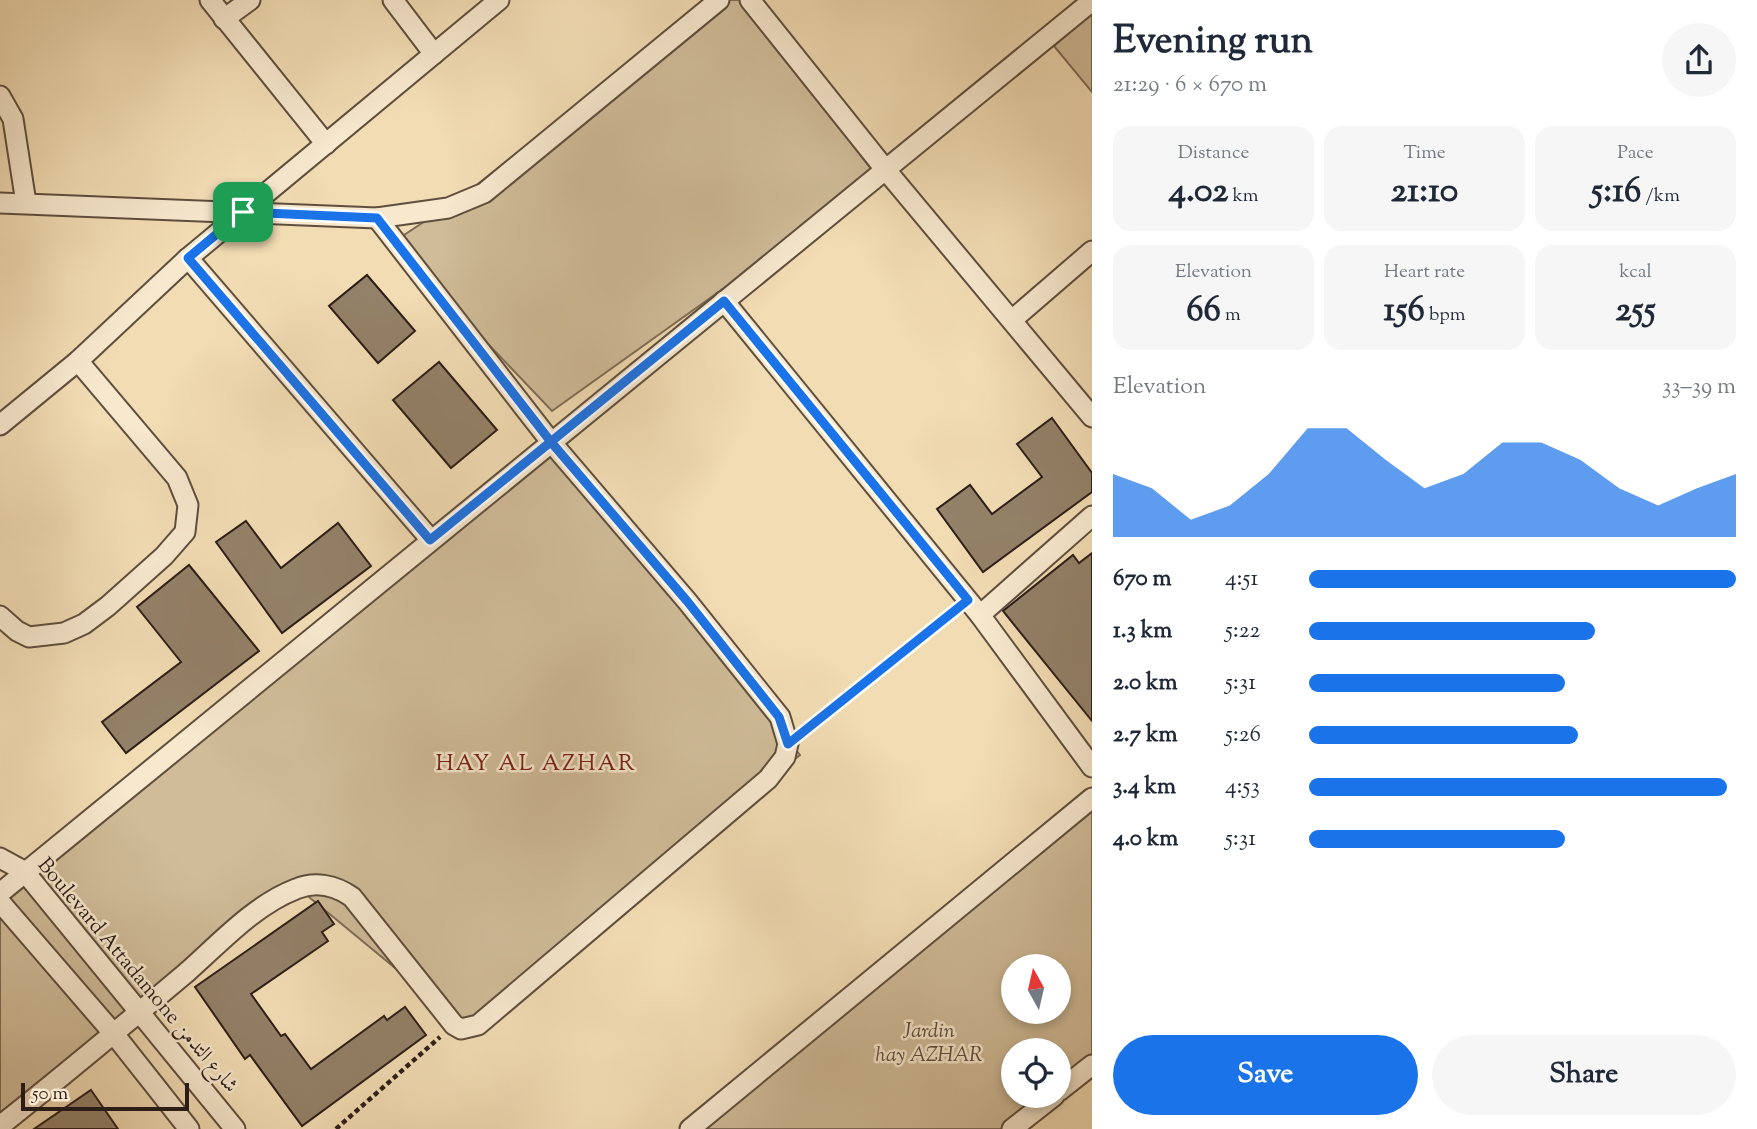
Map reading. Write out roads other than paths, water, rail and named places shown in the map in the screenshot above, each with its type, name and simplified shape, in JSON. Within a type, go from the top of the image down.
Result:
[{"type":"street","points":[[210,0],[326,144]]},
{"type":"street","points":[[224,19],[250,0]]},
{"type":"street","points":[[393,0],[434,54]]},
{"type":"street","points":[[0,425],[78,361],[188,258],[499,0]]},
{"type":"street","points":[[0,203],[377,218],[448,208],[484,193],[719,0]]},
{"type":"street","points":[[750,0],[885,169],[1092,417]]},
{"type":"street","points":[[0,893],[23,871],[1092,1]]},
{"type":"street","points":[[0,96],[13,119],[26,203]]},
{"type":"street","points":[[0,1126],[114,1034],[259,910],[298,888],[327,886],[340,889],[364,910],[454,1025],[460,1030],[478,1026],[779,767],[788,744],[779,717],[687,601],[551,442],[377,218]]},
{"type":"street","points":[[1012,320],[1092,251]]},
{"type":"street","points":[[188,258],[430,540]]},
{"type":"street","points":[[724,301],[974,608],[1092,767]]},
{"type":"street","points":[[0,616],[17,631],[29,637],[64,633],[84,624],[172,549],[185,532],[188,505],[177,478],[78,361]]},
{"type":"street","points":[[974,608],[1092,516]]},
{"type":"street","points":[[690,1129],[1092,798]]},
{"type":"street","name":"Boulevard Attadamone شارع التدمن","points":[[0,858],[23,871],[141,1011],[235,1129]]},
{"type":"street","points":[[0,902],[114,1034],[190,1129]]},
{"type":"street","points":[[1071,1082],[1092,1065]]},
{"type":"street","points":[[1012,1129],[1039,1108]]},
{"type":"district","name":"HAY AL AZHAR","points":[[536,764]]},
{"type":"park label","name":"Jardin hay AZHAR","points":[[929,1044]]}]
